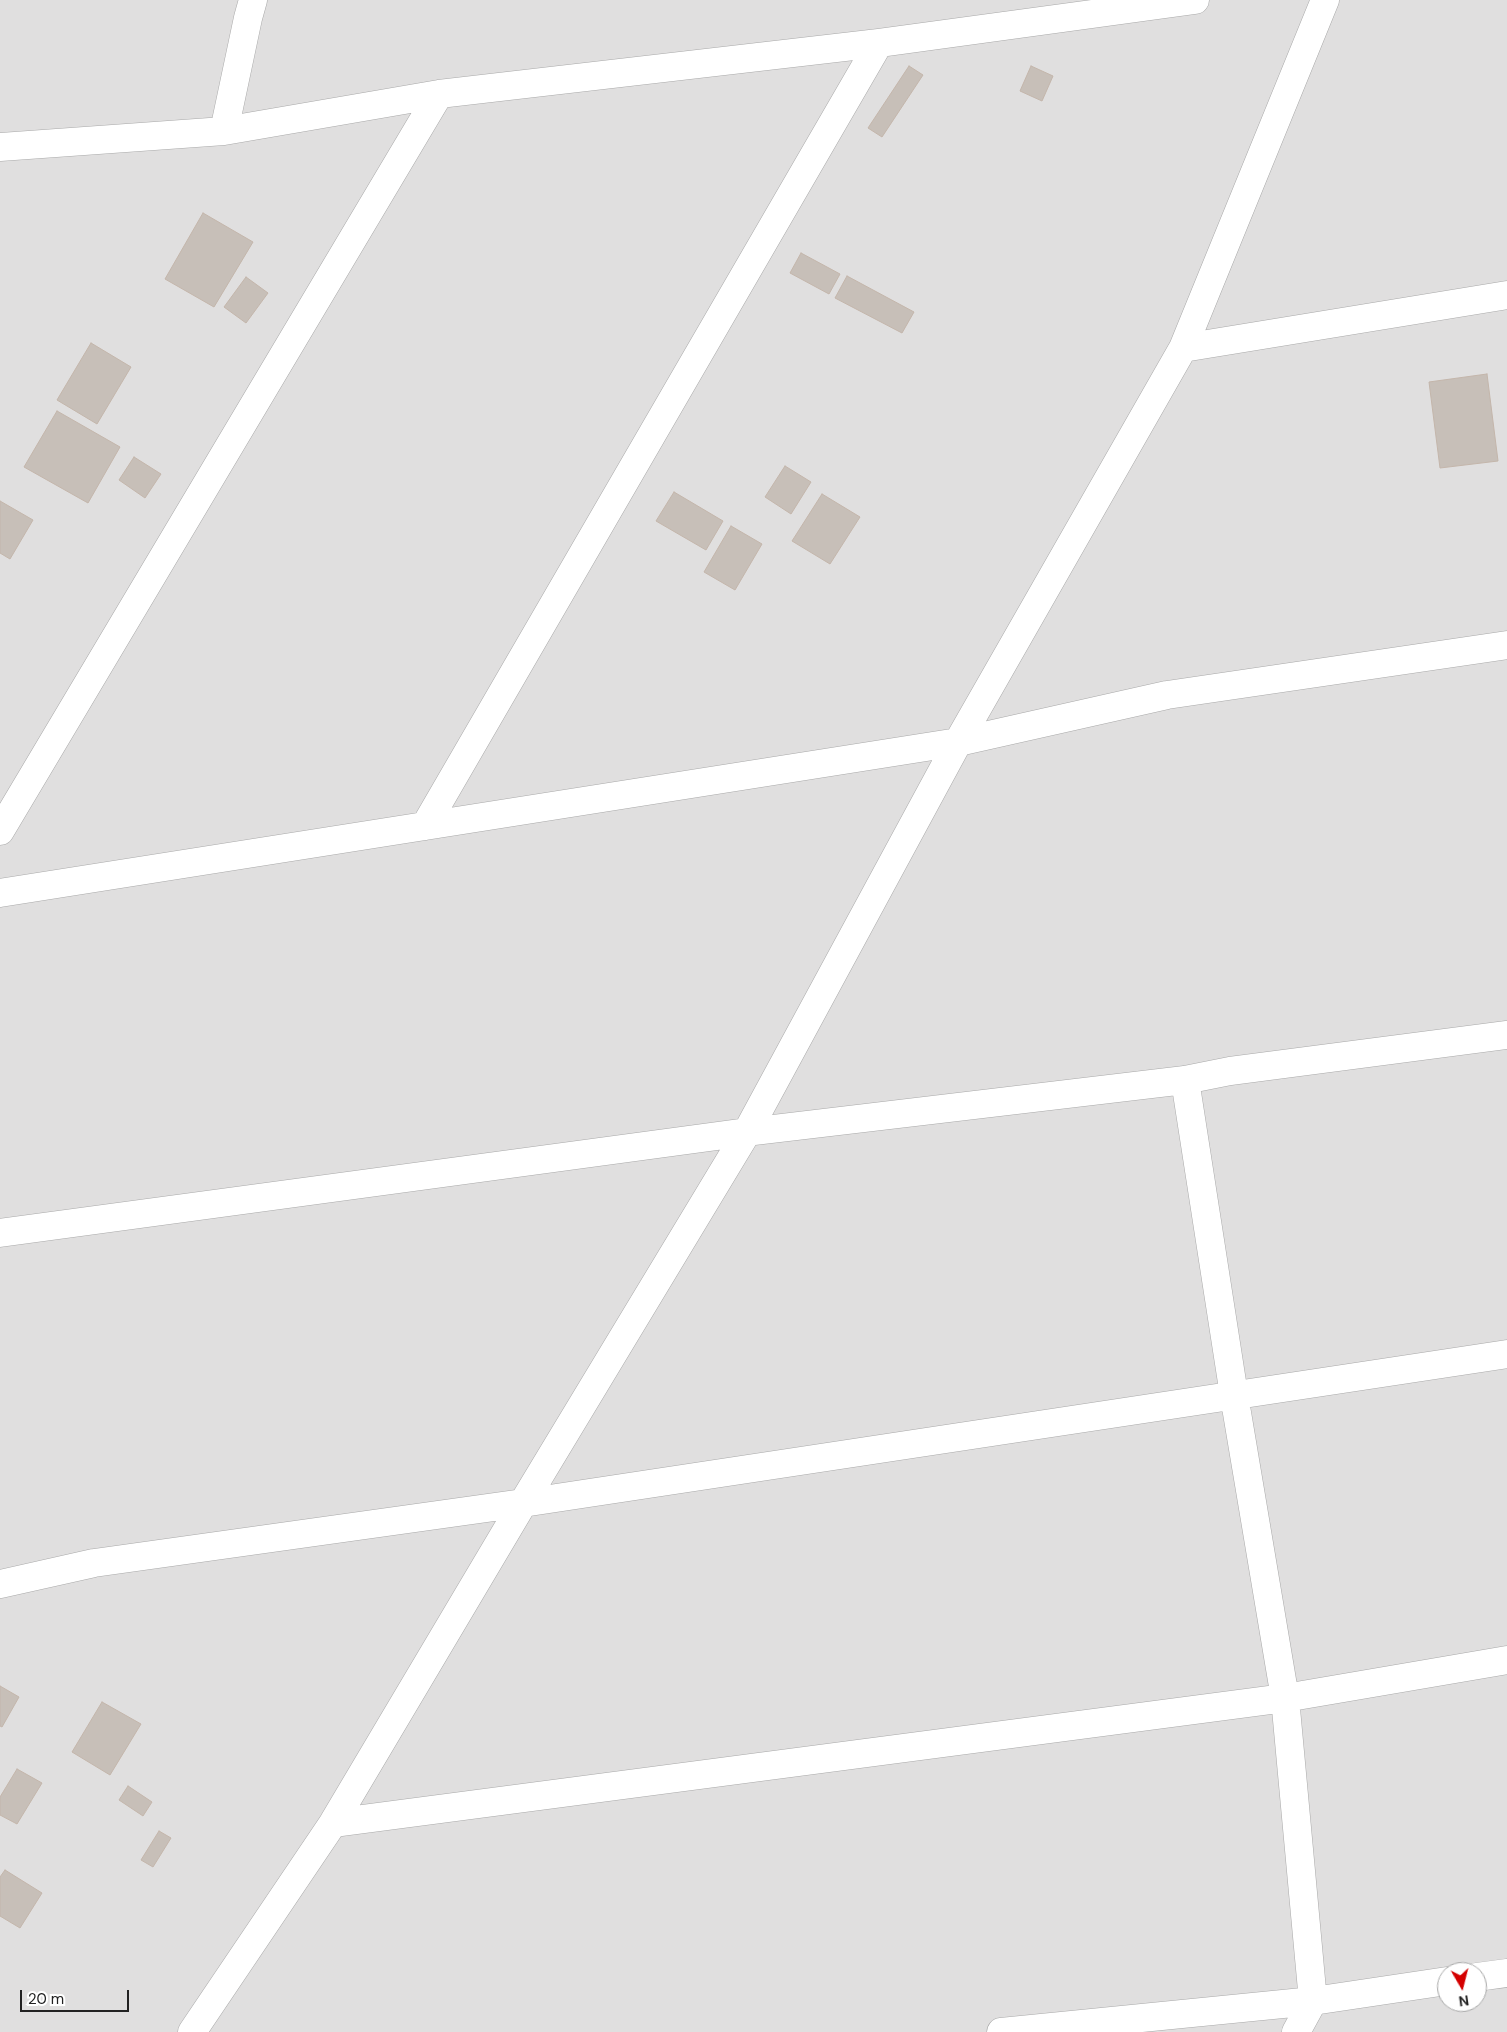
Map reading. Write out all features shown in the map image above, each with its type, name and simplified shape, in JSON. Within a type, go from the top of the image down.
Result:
[{"type":"street","points":[[224,131],[248,18],[254,0]]},
{"type":"street","points":[[0,147],[224,131],[439,94],[879,43],[1195,0]]},
{"type":"street","points":[[192,2032],[333,1823],[522,1503],[747,1132],[958,742],[1183,348],[1325,0]]},
{"type":"street","points":[[425,826],[879,43]]},
{"type":"street","points":[[0,831],[439,94]]},
{"type":"street","points":[[1183,348],[1507,295]]},
{"type":"street","points":[[0,893],[958,742],[1167,695],[1507,645]]},
{"type":"street","points":[[0,1232],[747,1132],[1185,1080],[1230,1071],[1507,1035]]},
{"type":"street","points":[[1185,1080],[1234,1394],[1285,1698],[1313,2001],[1296,2032]]},
{"type":"street","points":[[0,1584],[94,1562],[522,1503],[1507,1354]]},
{"type":"street","points":[[333,1823],[1285,1698],[1507,1660]]},
{"type":"street","points":[[1487,1975],[1507,1972]]},
{"type":"street","points":[[1001,2032],[1313,2001],[1437,1982]]},
{"type":"shaded area","points":[[0,0],[1507,0],[1507,2032],[0,2032]]},
{"type":"building","points":[[909,66],[923,75],[882,137],[868,128]]},
{"type":"building","points":[[1031,66],[1053,76],[1042,101],[1020,91]]},
{"type":"building","points":[[203,213],[253,242],[214,307],[165,279]]},
{"type":"building","points":[[801,253],[840,274],[829,294],[790,273]]},
{"type":"building","points":[[847,276],[914,312],[902,333],[835,298]]},
{"type":"building","points":[[246,277],[268,293],[246,323],[224,307]]},
{"type":"building","points":[[91,343],[131,367],[97,424],[57,400]]},
{"type":"building","points":[[1487,374],[1498,461],[1440,468],[1429,382]]},
{"type":"building","points":[[57,411],[120,447],[88,503],[24,467]]},
{"type":"building","points":[[134,457],[161,474],[145,498],[119,480]]},
{"type":"building","points":[[785,466],[811,482],[791,514],[765,497]]},
{"type":"building","points":[[674,492],[723,521],[706,550],[656,521]]},
{"type":"building","points":[[822,494],[860,517],[830,564],[792,541]]},
{"type":"building","points":[[0,501],[33,520],[10,559],[0,553]]},
{"type":"building","points":[[731,526],[762,544],[735,590],[704,572]]},
{"type":"building","points":[[0,1686],[19,1697],[2,1727],[0,1726]]},
{"type":"building","points":[[102,1702],[141,1724],[110,1775],[72,1752]]},
{"type":"building","points":[[17,1769],[42,1783],[17,1824],[0,1815],[0,1797]]},
{"type":"building","points":[[128,1786],[152,1802],[143,1816],[119,1800]]},
{"type":"building","points":[[159,1831],[171,1838],[153,1867],[141,1860]]},
{"type":"building","points":[[5,1870],[42,1893],[20,1928],[0,1916],[0,1877]]}]
